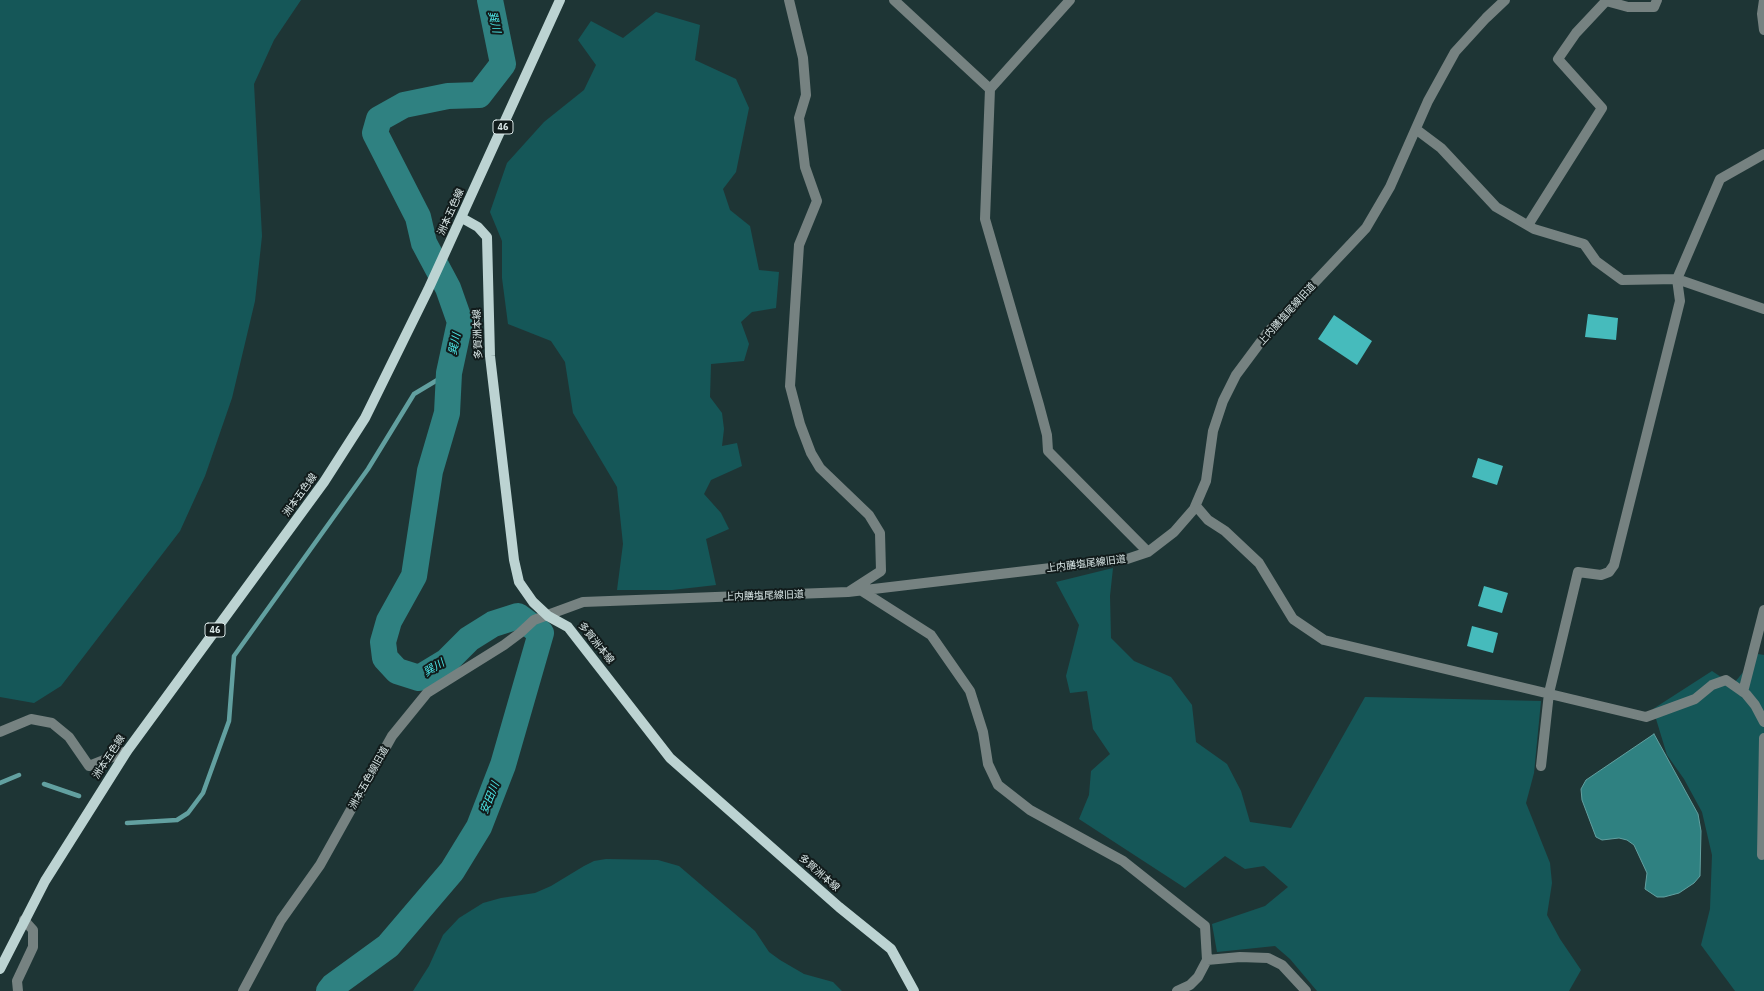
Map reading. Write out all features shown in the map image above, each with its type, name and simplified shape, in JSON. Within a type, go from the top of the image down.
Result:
[{"type":"main road","name":"洲本五色線","points":[[0,970],[24,920],[54,868],[127,751],[324,482],[365,418],[462,218],[560,0]]},
{"type":"main road","name":"多賀洲本線","points":[[462,218],[478,227],[487,237],[490,356],[514,560],[519,582],[533,602],[548,616],[568,627],[670,758],[839,907],[891,949],[914,991]]},
{"type":"street","points":[[789,0],[803,58],[806,95],[799,118],[805,167],[817,201],[799,245],[790,386],[800,424],[811,452],[820,468],[869,515],[880,533],[881,570],[848,592]]},
{"type":"street","points":[[894,0],[990,89]]},
{"type":"street","points":[[1070,0],[990,89],[985,219],[1039,404],[1047,435],[1048,451],[1148,552]]},
{"type":"street","name":"上内膳塩尾線旧道","points":[[548,616],[582,602],[862,591],[1128,559],[1148,552],[1174,532],[1196,506],[1206,481],[1213,431],[1223,400],[1233,380],[1268,332],[1366,228],[1390,187],[1417,130],[1428,101],[1455,52],[1486,18],[1505,0]]},
{"type":"street","points":[[1528,226],[1602,108],[1558,59],[1576,33],[1606,1],[1628,7],[1654,8],[1657,0]]},
{"type":"street","points":[[1764,0],[1762,14],[1764,30]]},
{"type":"street","points":[[1417,130],[1441,148],[1496,207],[1528,226],[1584,244],[1596,261],[1622,280],[1677,278],[1764,309]]},
{"type":"street","points":[[1540,766],[1550,693],[1578,572],[1601,575],[1609,572],[1614,565],[1680,300],[1677,278],[1720,179],[1764,154]]},
{"type":"street","points":[[1196,506],[1208,520],[1225,531],[1259,563],[1293,619],[1324,640],[1646,717],[1695,698],[1712,685],[1726,680],[1743,692],[1755,704],[1764,722]]},
{"type":"street","points":[[862,591],[931,635],[962,678],[973,698],[983,732],[988,764],[998,785],[1030,810],[1123,861],[1205,926],[1207,960],[1198,977],[1190,985],[1177,991]]},
{"type":"street","points":[[1743,692],[1764,610]]},
{"type":"street","name":"洲本五色線旧道","points":[[243,991],[281,920],[320,865],[392,736],[427,693],[520,633],[534,620],[548,616]]},
{"type":"street","points":[[0,732],[31,719],[52,723],[70,737],[89,766],[127,751]]},
{"type":"street","points":[[1762,855],[1764,738]]},
{"type":"street","points":[[18,991],[17,981],[33,947],[33,930],[24,920]]},
{"type":"street","points":[[1207,960],[1240,957],[1268,958],[1282,965],[1306,991]]},
{"type":"shaded area","points":[[0,0],[301,0],[274,40],[254,84],[262,236],[255,301],[232,398],[205,476],[180,531],[61,686],[34,703],[0,697]]},
{"type":"shaded area","points":[[656,12],[700,25],[695,60],[736,79],[749,108],[736,172],[723,189],[730,210],[750,226],[759,270],[779,272],[776,308],[752,312],[741,322],[749,344],[744,361],[711,364],[710,397],[722,413],[724,429],[722,446],[737,443],[742,466],[711,480],[704,494],[721,513],[729,529],[706,539],[716,585],[672,590],[617,590],[623,544],[617,487],[573,413],[565,362],[551,341],[508,324],[502,278],[502,241],[490,212],[507,163],[544,122],[584,90],[596,65],[578,40],[591,21],[623,38]]},
{"type":"shaded area","points":[[1113,568],[1110,596],[1111,638],[1134,661],[1171,677],[1192,705],[1196,742],[1227,764],[1241,791],[1250,822],[1291,828],[1365,697],[1541,701],[1534,773],[1526,803],[1550,863],[1552,883],[1547,915],[1560,939],[1581,970],[1569,991],[1317,991],[1290,959],[1275,946],[1217,952],[1212,924],[1265,906],[1288,887],[1264,866],[1245,869],[1225,856],[1185,888],[1079,819],[1089,795],[1091,771],[1110,754],[1093,729],[1087,691],[1070,693],[1066,676],[1079,625],[1056,582]]},
{"type":"shaded area","points":[[1758,654],[1764,655],[1764,991],[1735,991],[1701,945],[1710,909],[1712,855],[1702,812],[1684,779],[1667,755],[1653,709],[1712,671],[1724,679],[1735,682]]},
{"type":"shaded area","points":[[1654,734],[1698,814],[1701,831],[1700,876],[1694,883],[1679,893],[1664,897],[1657,897],[1645,889],[1647,873],[1634,845],[1627,840],[1619,838],[1602,840],[1596,837],[1582,800],[1581,789],[1586,780]]},
{"type":"shaded area","points":[[606,859],[658,860],[679,866],[755,931],[769,952],[804,974],[833,982],[842,991],[413,991],[429,966],[443,935],[459,918],[483,903],[501,898],[535,893],[551,886],[594,861]]},
{"type":"building","points":[[1588,314],[1618,318],[1616,340],[1585,337]]},
{"type":"building","points":[[1334,315],[1372,341],[1357,365],[1318,339]]},
{"type":"building","points":[[1478,458],[1503,466],[1497,485],[1472,477]]},
{"type":"building","points":[[1484,586],[1508,593],[1502,613],[1478,606]]},
{"type":"building","points":[[1472,626],[1498,633],[1493,653],[1467,646]]},
{"type":"waterway","name":"巽川","points":[[329,991],[333,986],[388,946],[452,871],[479,827],[503,765],[541,633],[518,616],[493,624],[469,639],[447,661],[419,678],[397,671],[385,658],[383,642],[389,621],[414,576],[430,471],[447,413],[449,373],[460,322],[448,288],[424,243],[418,217],[375,133],[379,119],[404,105],[448,96],[479,95],[503,64],[490,0]]},
{"type":"waterway","points":[[127,823],[177,820],[188,813],[203,793],[229,721],[234,656],[368,469],[414,394],[449,373]]},
{"type":"waterway","points":[[0,783],[19,775]]},
{"type":"waterway","points":[[44,784],[79,796]]},
{"type":"water label","name":"安田川","points":[[490,798]]}]
